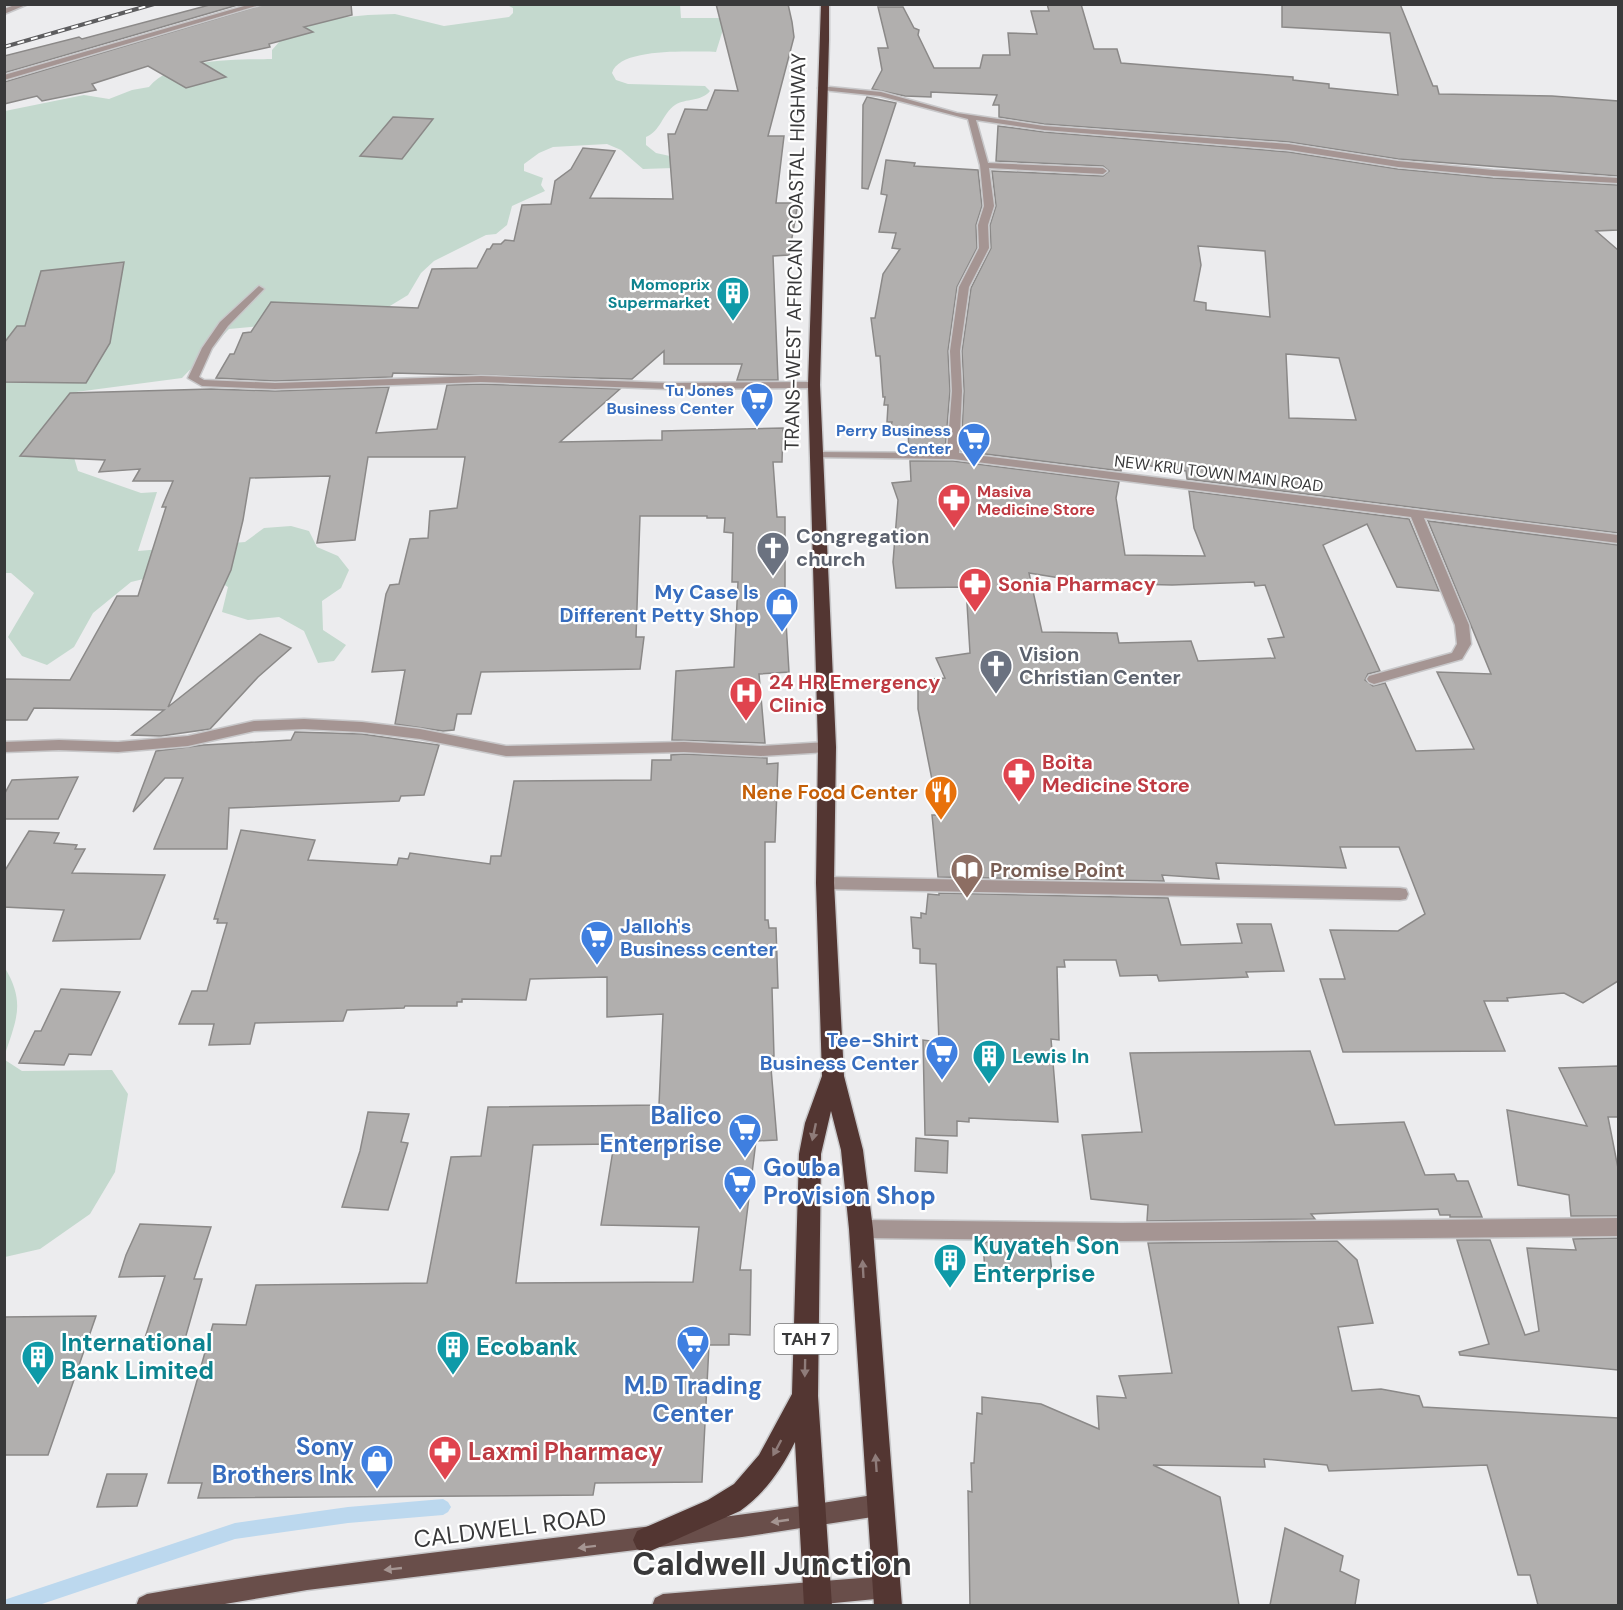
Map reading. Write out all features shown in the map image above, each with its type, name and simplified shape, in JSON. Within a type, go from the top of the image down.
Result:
[{"type":"highway","name":"TRANS-WEST AFRICAN COASTAL HIGHWAY","points":[[825,4],[814,384],[826,747],[825,883],[833,1076],[852,1150],[861,1229],[887,1596]]},
{"type":"highway","name":"TRANS-WEST AFRICAN COASTAL HIGHWAY","points":[[817,1599],[805,1396],[810,1154],[816,1123],[833,1076]]},
{"type":"highway","points":[[646,1540],[724,1505],[751,1486],[767,1467],[805,1396]]},
{"type":"main road","name":"CALDWELL ROAD","points":[[147,1605],[329,1576],[646,1540],[879,1504]]},
{"type":"main road","points":[[663,1605],[887,1596]]},
{"type":"street","points":[[4,12],[25,4]]},
{"type":"street","points":[[4,78],[260,4]]},
{"type":"street","points":[[822,88],[881,94],[971,117],[1044,128],[1289,147],[1398,164],[1481,172],[1618,180]]},
{"type":"street","points":[[953,456],[957,391],[955,351],[964,287],[984,248],[983,225],[989,206],[984,165],[971,117]]},
{"type":"street","points":[[984,165],[1103,171]]},
{"type":"street","points":[[259,289],[224,324],[207,348],[194,378],[202,383],[275,386],[481,380],[668,386],[814,384]]},
{"type":"street","name":"NEW KRU TOWN MAIN ROAD","points":[[815,455],[953,456],[1618,539]]},
{"type":"street","points":[[1374,679],[1457,656],[1464,644],[1462,625],[1416,514]]},
{"type":"street","points":[[4,747],[59,745],[118,747],[188,741],[254,726],[304,724],[362,727],[420,734],[506,751],[684,747],[761,751],[826,747]]},
{"type":"street","points":[[825,883],[1400,894]]},
{"type":"street","points":[[861,1229],[1123,1232],[1618,1227]]},
{"type":"green space","points":[[680,4],[681,18],[719,18],[725,23],[716,52],[642,55],[618,65],[612,73],[616,80],[628,84],[705,86],[710,91],[702,97],[675,105],[655,131],[646,137],[646,145],[656,153],[679,158],[673,168],[643,169],[621,150],[607,144],[553,147],[539,153],[524,164],[524,171],[543,178],[541,185],[545,191],[512,206],[507,225],[496,234],[486,235],[434,261],[421,273],[408,295],[375,315],[229,329],[182,378],[76,392],[69,399],[73,454],[78,471],[141,493],[157,492],[138,551],[245,542],[264,528],[291,526],[309,531],[317,547],[338,556],[349,570],[341,588],[322,601],[323,630],[346,645],[334,661],[318,663],[304,631],[279,617],[248,620],[222,612],[228,587],[208,575],[156,576],[131,582],[93,613],[74,647],[47,665],[22,656],[8,637],[34,593],[11,573],[5,573],[5,111],[84,95],[109,99],[132,90],[149,87],[160,77],[190,65],[224,60],[272,59],[272,50],[280,41],[327,19],[395,14],[444,26],[509,17],[513,13],[513,8],[507,5]]},
{"type":"green space","points":[[5,968],[15,991],[17,1010],[5,1054]]},
{"type":"green space","points":[[5,1060],[22,1071],[112,1070],[128,1094],[115,1172],[90,1214],[40,1249],[5,1257]]},
{"type":"building","points":[[213,4],[241,4],[4,73],[4,56],[79,37],[82,39]]},
{"type":"building","points":[[265,4],[351,4],[352,15],[304,27],[313,32],[269,44],[270,47],[201,62],[226,77],[186,88],[148,66],[92,84],[96,90],[42,101],[37,96],[4,104],[4,82]]},
{"type":"building","points":[[716,4],[788,4],[792,22],[794,37],[768,136],[784,136],[776,203],[798,203],[789,255],[773,256],[778,380],[737,380],[742,364],[664,364],[664,351],[632,379],[393,373],[392,377],[275,381],[216,378],[230,354],[234,354],[243,333],[251,332],[271,302],[418,308],[432,269],[477,268],[487,249],[490,249],[493,244],[501,244],[505,240],[514,241],[522,205],[551,204],[555,181],[571,169],[583,148],[615,151],[590,198],[673,199],[668,134],[675,134],[685,109],[707,110],[715,90],[738,91]]},
{"type":"building","points":[[1047,4],[1081,4],[1094,49],[1117,49],[1121,63],[1293,77],[1293,80],[1329,84],[1329,88],[1398,95],[1390,33],[1282,27],[1282,4],[1400,4],[1433,86],[1437,86],[1439,94],[1552,96],[1618,101],[1618,176],[1398,159],[1289,142],[1044,124],[999,117],[999,105],[993,105],[997,95],[931,92],[931,97],[905,96],[872,89],[882,70],[878,48],[888,48],[878,7],[903,7],[914,28],[919,30],[918,35],[934,68],[980,68],[983,55],[1010,55],[1008,33],[1037,34],[1031,11],[1049,11]]},
{"type":"building","points":[[867,97],[896,103],[868,189],[862,188],[863,105]]},
{"type":"building","points":[[393,117],[433,119],[402,159],[360,156]]},
{"type":"building","points":[[998,126],[1044,132],[1289,152],[1398,169],[1493,178],[1618,185],[1618,230],[1596,231],[1618,250],[1618,533],[1187,479],[1186,471],[1123,462],[1121,471],[961,451],[964,391],[962,351],[971,288],[991,248],[990,225],[996,206],[992,171],[1103,176],[1109,171],[1103,166],[996,161]],"holes":[[[1198,246],[1265,251],[1270,317],[1206,310],[1206,303],[1194,301],[1201,265]],[[1286,354],[1339,358],[1356,420],[1289,418]]]},
{"type":"building","points":[[886,160],[915,163],[914,166],[978,170],[982,206],[976,225],[977,248],[957,287],[948,351],[950,391],[945,451],[909,450],[908,431],[890,430],[892,422],[887,422],[888,405],[884,405],[880,356],[876,356],[871,318],[875,318],[883,274],[900,249],[892,248],[896,233],[879,232],[887,195],[881,194]]},
{"type":"building","points":[[124,262],[110,343],[86,383],[4,382],[4,343],[17,326],[25,326],[41,271]]},
{"type":"building","points":[[447,385],[620,389],[560,442],[662,440],[662,431],[783,428],[782,462],[773,462],[777,517],[785,517],[785,605],[789,672],[759,674],[765,743],[672,740],[676,671],[734,667],[738,582],[732,582],[733,533],[724,532],[725,518],[707,518],[707,516],[640,516],[636,637],[644,637],[640,669],[481,672],[471,714],[457,714],[454,730],[443,731],[395,724],[405,670],[372,672],[386,594],[390,585],[399,584],[410,539],[428,538],[430,511],[457,508],[465,457],[368,457],[355,540],[317,543],[330,476],[250,478],[231,570],[168,707],[260,634],[291,648],[258,677],[210,729],[161,736],[132,735],[164,710],[34,708],[27,720],[4,720],[4,679],[70,680],[117,596],[138,596],[166,507],[162,507],[173,481],[133,481],[140,469],[99,472],[105,460],[20,456],[70,393],[211,389],[275,391],[389,387],[376,433],[437,429]]},
{"type":"building","points":[[910,461],[953,461],[1119,482],[1116,498],[1125,555],[1205,556],[1194,528],[1189,491],[1409,519],[1439,591],[1397,587],[1367,524],[1323,545],[1380,671],[1368,674],[1365,680],[1373,686],[1385,683],[1416,751],[1474,749],[1437,672],[1491,674],[1428,521],[1618,545],[1618,981],[1583,1003],[1564,993],[1507,998],[1508,1001],[1484,1001],[1505,1051],[1343,1052],[1320,979],[1345,979],[1330,930],[1398,931],[1425,914],[1399,847],[1340,847],[1346,868],[1216,863],[1219,879],[1162,875],[1164,881],[938,877],[932,815],[939,815],[918,709],[918,680],[945,678],[936,658],[970,653],[966,587],[896,588],[893,562],[898,500],[892,483],[911,481]],"holes":[[[1029,573],[1091,583],[1172,585],[1254,582],[1255,586],[1265,585],[1284,637],[1268,639],[1275,658],[1198,661],[1191,641],[1119,643],[1117,633],[1042,632]]]},
{"type":"building","points":[[295,732],[362,734],[439,745],[424,795],[401,796],[399,801],[229,808],[227,849],[154,849],[183,778],[165,778],[133,812],[156,751],[204,745],[291,740]]},
{"type":"building","points":[[671,755],[767,758],[767,764],[778,763],[775,842],[765,842],[765,920],[768,920],[769,928],[776,928],[778,988],[772,988],[774,1056],[770,1056],[777,1140],[756,1141],[740,1270],[751,1270],[750,1335],[729,1334],[729,1345],[709,1345],[702,1482],[595,1483],[593,1495],[198,1498],[202,1483],[168,1483],[213,1324],[246,1325],[256,1285],[427,1283],[451,1157],[481,1156],[488,1107],[659,1105],[663,1014],[607,1017],[607,977],[530,979],[526,1000],[462,999],[462,1002],[457,1002],[457,1006],[405,1006],[404,1008],[347,1010],[343,1021],[255,1023],[250,1044],[209,1045],[214,1024],[179,1024],[192,991],[207,991],[227,923],[217,923],[218,919],[214,919],[241,830],[315,840],[308,860],[397,865],[399,858],[408,859],[410,853],[490,864],[491,856],[501,856],[514,781],[651,780],[652,760],[671,760]],"holes":[[[614,1144],[601,1225],[699,1227],[693,1282],[516,1283],[533,1145]]]},
{"type":"building","points":[[78,777],[58,819],[5,819],[5,793],[12,780]]},
{"type":"building","points":[[29,831],[59,833],[54,843],[77,845],[75,849],[85,849],[72,873],[165,875],[140,939],[53,941],[64,910],[4,907],[4,872]]},
{"type":"building","points":[[939,893],[1168,898],[1181,945],[1242,943],[1237,924],[1271,924],[1284,971],[1246,972],[1248,977],[1159,981],[1157,975],[1120,976],[1116,960],[1064,960],[1065,967],[1057,967],[1059,1040],[1051,1039],[1058,1122],[969,1118],[969,1122],[957,1121],[957,1136],[925,1135],[923,1040],[939,1042],[936,964],[920,963],[920,949],[913,948],[911,917],[921,918],[921,913],[926,914],[928,894],[939,895]]},
{"type":"building","points":[[61,989],[120,992],[91,1055],[69,1054],[64,1065],[19,1063],[35,1031],[41,1031]]},
{"type":"building","points":[[1310,1051],[1335,1125],[1404,1122],[1425,1175],[1454,1174],[1457,1181],[1468,1181],[1482,1217],[1450,1217],[1450,1215],[1440,1215],[1438,1209],[1311,1214],[1315,1219],[1147,1221],[1148,1205],[1091,1199],[1082,1135],[1142,1132],[1130,1053]]},
{"type":"building","points":[[1618,1066],[1618,1117],[1608,1117],[1618,1168],[1618,1216],[1571,1216],[1569,1195],[1518,1185],[1507,1110],[1587,1126],[1559,1068]]},
{"type":"building","points":[[368,1112],[409,1114],[401,1142],[408,1143],[388,1210],[342,1207],[360,1151]]},
{"type":"building","points":[[916,1138],[948,1141],[947,1173],[915,1171]]},
{"type":"building","points":[[140,1224],[211,1227],[194,1279],[202,1279],[183,1346],[142,1347],[165,1276],[119,1277]]},
{"type":"building","points":[[1618,1238],[1618,1370],[1460,1355],[1459,1352],[1489,1344],[1457,1240],[1490,1240],[1525,1335],[1539,1331],[1527,1248],[1576,1250],[1573,1239]]},
{"type":"building","points":[[1337,1241],[1357,1260],[1373,1323],[1338,1327],[1352,1391],[1381,1389],[1419,1396],[1423,1407],[1618,1418],[1618,1605],[1538,1605],[1530,1575],[1518,1575],[1487,1465],[1329,1471],[1327,1465],[1264,1459],[1265,1467],[1153,1465],[1220,1497],[1239,1605],[970,1605],[968,1491],[972,1492],[971,1463],[974,1463],[977,1413],[982,1414],[982,1397],[1041,1404],[1099,1429],[1097,1396],[1126,1398],[1119,1376],[1172,1373],[1148,1243]]},
{"type":"building","points":[[983,1242],[1049,1242],[1052,1274],[985,1272]]},
{"type":"building","name":"International Bank Limited","points":[[96,1316],[48,1455],[4,1455],[4,1317]]},
{"type":"building","points":[[107,1474],[147,1474],[137,1506],[97,1507]]},
{"type":"building","points":[[1285,1528],[1343,1556],[1340,1571],[1359,1580],[1355,1605],[1270,1605]]},
{"type":"waterway","points":[[10,1606],[235,1531],[348,1515],[443,1507]]},
{"type":"railway","points":[[4,47],[154,4]]},
{"type":"place","name":"Momoprix Supermarket","points":[[733,322]]},
{"type":"place","name":"Tu Jones Business Center","points":[[757,428]]},
{"type":"place","name":"Perry Business Center","points":[[974,468]]},
{"type":"place","name":"Masiva Medicine Store","points":[[954,529]]},
{"type":"place","name":"Congregation church","points":[[773,577]]},
{"type":"place","name":"Sonia Pharmacy","points":[[975,613]]},
{"type":"place","name":"My Case Is Different Petty Shop","points":[[782,633]]},
{"type":"place","name":"Vision Christian Center","points":[[996,695]]},
{"type":"place","name":"24 HR Emergency Clinic","points":[[746,722]]},
{"type":"place","name":"Boita Medicine Store","points":[[1019,803]]},
{"type":"place","name":"Nene Food Center","points":[[941,821]]},
{"type":"place","name":"Promise Point","points":[[967,899]]},
{"type":"place","name":"Jalloh's Business center","points":[[597,966]]},
{"type":"place","name":"Tee-Shirt Business Center","points":[[942,1081]]},
{"type":"place","name":"Lewis In","points":[[989,1085]]},
{"type":"place","name":"Balico Enterprise","points":[[745,1159]]},
{"type":"place","name":"Gouba Provision Shop","points":[[740,1211]]},
{"type":"place","name":"Kuyateh Son Enterprise","points":[[950,1289]]},
{"type":"place","name":"M.D Trading Center","points":[[693,1371]]},
{"type":"place","name":"Ecobank","points":[[453,1376]]},
{"type":"place","name":"International Bank Limited","points":[[38,1386]]},
{"type":"place","name":"Laxmi Pharmacy","points":[[445,1481]]},
{"type":"place","name":"Sony Brothers Ink","points":[[377,1490]]},
{"type":"district","name":"Caldwell Junction","points":[[772,1564]]}]
